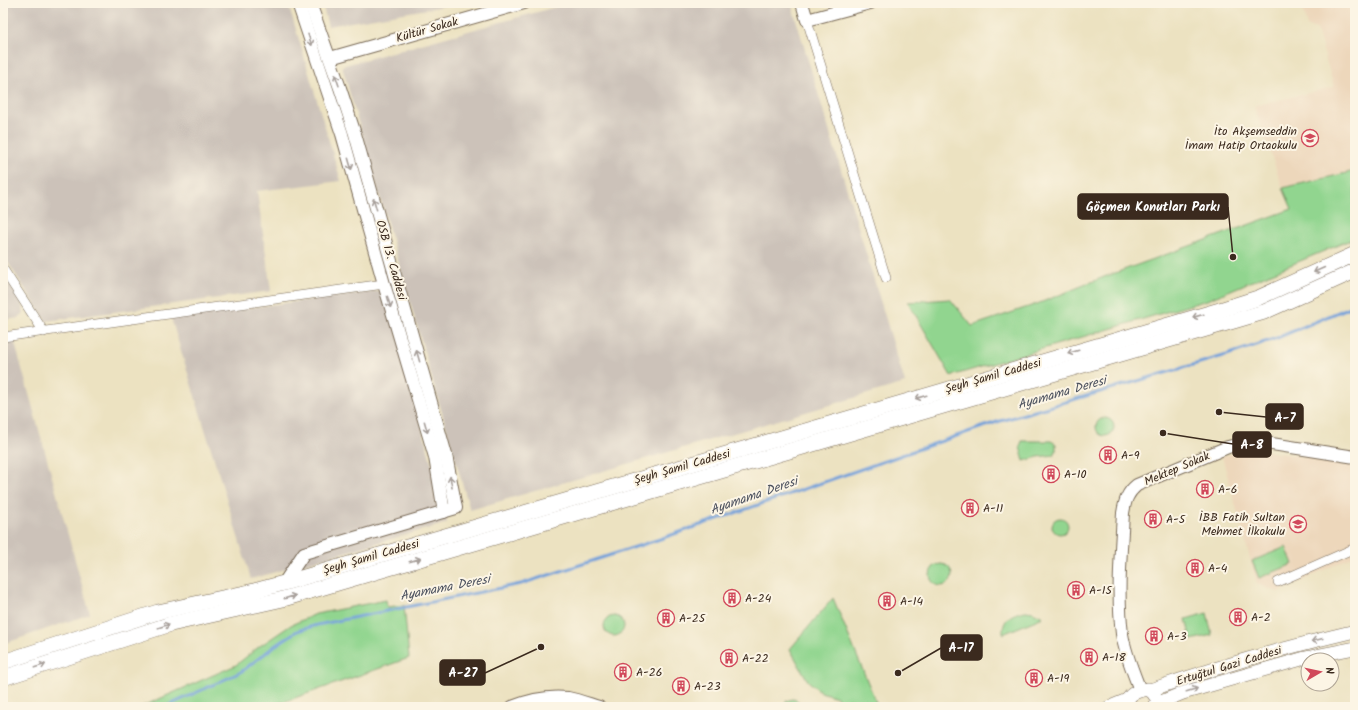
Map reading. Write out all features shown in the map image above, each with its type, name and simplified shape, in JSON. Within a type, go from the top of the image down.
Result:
[{"type":"main road","name":"Şeyh Şamil Caddesi","points":[[3,662],[158,612],[284,583],[1220,310],[1258,298],[1355,254]]},
{"type":"main road","name":"Şeyh Şamil Caddesi","points":[[3,678],[171,624],[283,599],[1264,312],[1355,271]]},
{"type":"main road","name":"Ertuğtul Gazi Caddesi","points":[[1110,707],[1127,703],[1129,696],[1145,690],[1315,640],[1355,631]]},
{"type":"main road","points":[[1145,690],[1155,697],[1155,706],[1183,693],[1317,655],[1355,648]]},
{"type":"street","name":"OSB 13. Caddesi","points":[[298,3],[342,134],[435,457],[444,512],[456,508],[446,455],[355,134],[310,3]]},
{"type":"street","name":"Kültür Sokak","points":[[330,58],[524,3]]},
{"type":"street","points":[[802,3],[886,278]]},
{"type":"street","points":[[807,20],[870,3]]},
{"type":"street","points":[[3,269],[44,332]]},
{"type":"street","points":[[3,337],[384,284],[398,286]]},
{"type":"street","name":"Mektep Sokak","points":[[1145,690],[1129,662],[1122,636],[1120,602],[1123,513],[1125,502],[1132,490],[1137,485],[1240,444],[1265,443],[1355,457]]},
{"type":"street","points":[[284,583],[304,553],[444,512]]},
{"type":"street","points":[[1278,582],[1355,548]]},
{"type":"street","points":[[512,707],[521,703],[549,698],[568,698],[599,707]]},
{"type":"shaded area","points":[[3,3],[288,3],[341,181],[257,191],[271,291],[46,321],[3,255]]},
{"type":"shaded area","points":[[322,3],[462,3],[328,26]]},
{"type":"shaded area","points":[[570,3],[791,3],[905,383],[470,510],[342,66]]},
{"type":"shaded area","name":"İto Akşemseddin İmam Hatip Ortaokulu","points":[[1301,3],[1355,3],[1355,171],[1283,188],[1254,106],[1334,87],[1317,29],[1307,26]]},
{"type":"shaded area","points":[[3,273],[23,305],[23,313],[19,318],[3,320]]},
{"type":"shaded area","points":[[386,290],[447,523],[251,579],[171,318]]},
{"type":"shaded area","points":[[14,340],[90,614],[3,644],[3,343]]},
{"type":"shaded area","name":"İBB Fatih Sultan Mehmet İlkokulu","points":[[1259,450],[1352,464],[1355,466],[1355,555],[1278,592],[1257,584],[1222,456]]},
{"type":"green space","points":[[1355,171],[1355,238],[1207,300],[951,376],[908,302],[950,299],[972,326],[1037,304],[1104,277],[1292,209],[1283,188]]},
{"type":"green space","points":[[1105,418],[1111,421],[1114,427],[1111,433],[1105,436],[1099,433],[1096,427],[1099,421]]},
{"type":"green space","points":[[1022,441],[1051,441],[1056,444],[1056,451],[1054,455],[1024,461],[1020,447]]},
{"type":"green space","points":[[1060,518],[1066,520],[1068,526],[1066,532],[1060,534],[1054,532],[1052,526],[1054,520]]},
{"type":"green space","points":[[1286,547],[1293,564],[1259,578],[1252,561]]},
{"type":"green space","points":[[941,564],[949,567],[952,575],[949,583],[941,586],[933,583],[930,575],[933,567]]},
{"type":"green space","points":[[833,598],[878,707],[842,707],[837,697],[821,692],[808,681],[790,649]]},
{"type":"green space","points":[[386,600],[387,607],[404,605],[409,658],[269,707],[141,707],[236,665],[260,646],[291,625],[316,614]]},
{"type":"green space","points":[[1026,611],[1033,612],[1043,617],[1003,634],[1004,624],[1012,615]]},
{"type":"green space","points":[[1207,613],[1212,635],[1191,640],[1186,619]]},
{"type":"green space","points":[[610,616],[618,616],[624,622],[624,630],[618,636],[610,636],[604,630],[604,622]]},
{"type":"green space","points":[[792,699],[797,700],[800,707],[783,707],[786,701]]},
{"type":"waterway","name":"Ayamama Deresi","points":[[165,707],[241,672],[297,631],[317,625],[521,584],[657,540],[997,422],[1227,355],[1277,338],[1355,305]]},
{"type":"place","name":"İto Akşemseddin İmam Hatip Ortaokulu","points":[[1310,138]]},
{"type":"place","name":"Göçmen Konutları Parkı","points":[[1233,257]]},
{"type":"place","name":"A-7","points":[[1219,412]]},
{"type":"place","name":"A-8","points":[[1163,433]]},
{"type":"place","name":"A-9","points":[[1108,455]]},
{"type":"place","name":"A-10","points":[[1051,474]]},
{"type":"place","name":"A-6","points":[[1205,489]]},
{"type":"place","name":"A-11","points":[[970,508]]},
{"type":"place","name":"A-5","points":[[1153,519]]},
{"type":"place","name":"İBB Fatih Sultan Mehmet İlkokulu","points":[[1298,524]]},
{"type":"place","name":"A-4","points":[[1195,568]]},
{"type":"place","name":"A-15","points":[[1076,590]]},
{"type":"place","name":"A-24","points":[[732,598]]},
{"type":"place","name":"A-14","points":[[887,601]]},
{"type":"place","name":"A-2","points":[[1238,617]]},
{"type":"place","name":"A-25","points":[[666,618]]},
{"type":"place","name":"A-3","points":[[1154,636]]},
{"type":"place","name":"A-27","points":[[541,647]]},
{"type":"place","name":"A-18","points":[[1089,657]]},
{"type":"place","name":"A-22","points":[[729,658]]},
{"type":"place","name":"A-26","points":[[623,672]]},
{"type":"place","name":"A-17","points":[[898,673]]},
{"type":"place","name":"A-19","points":[[1034,678]]},
{"type":"place","name":"A-23","points":[[681,686]]}]
